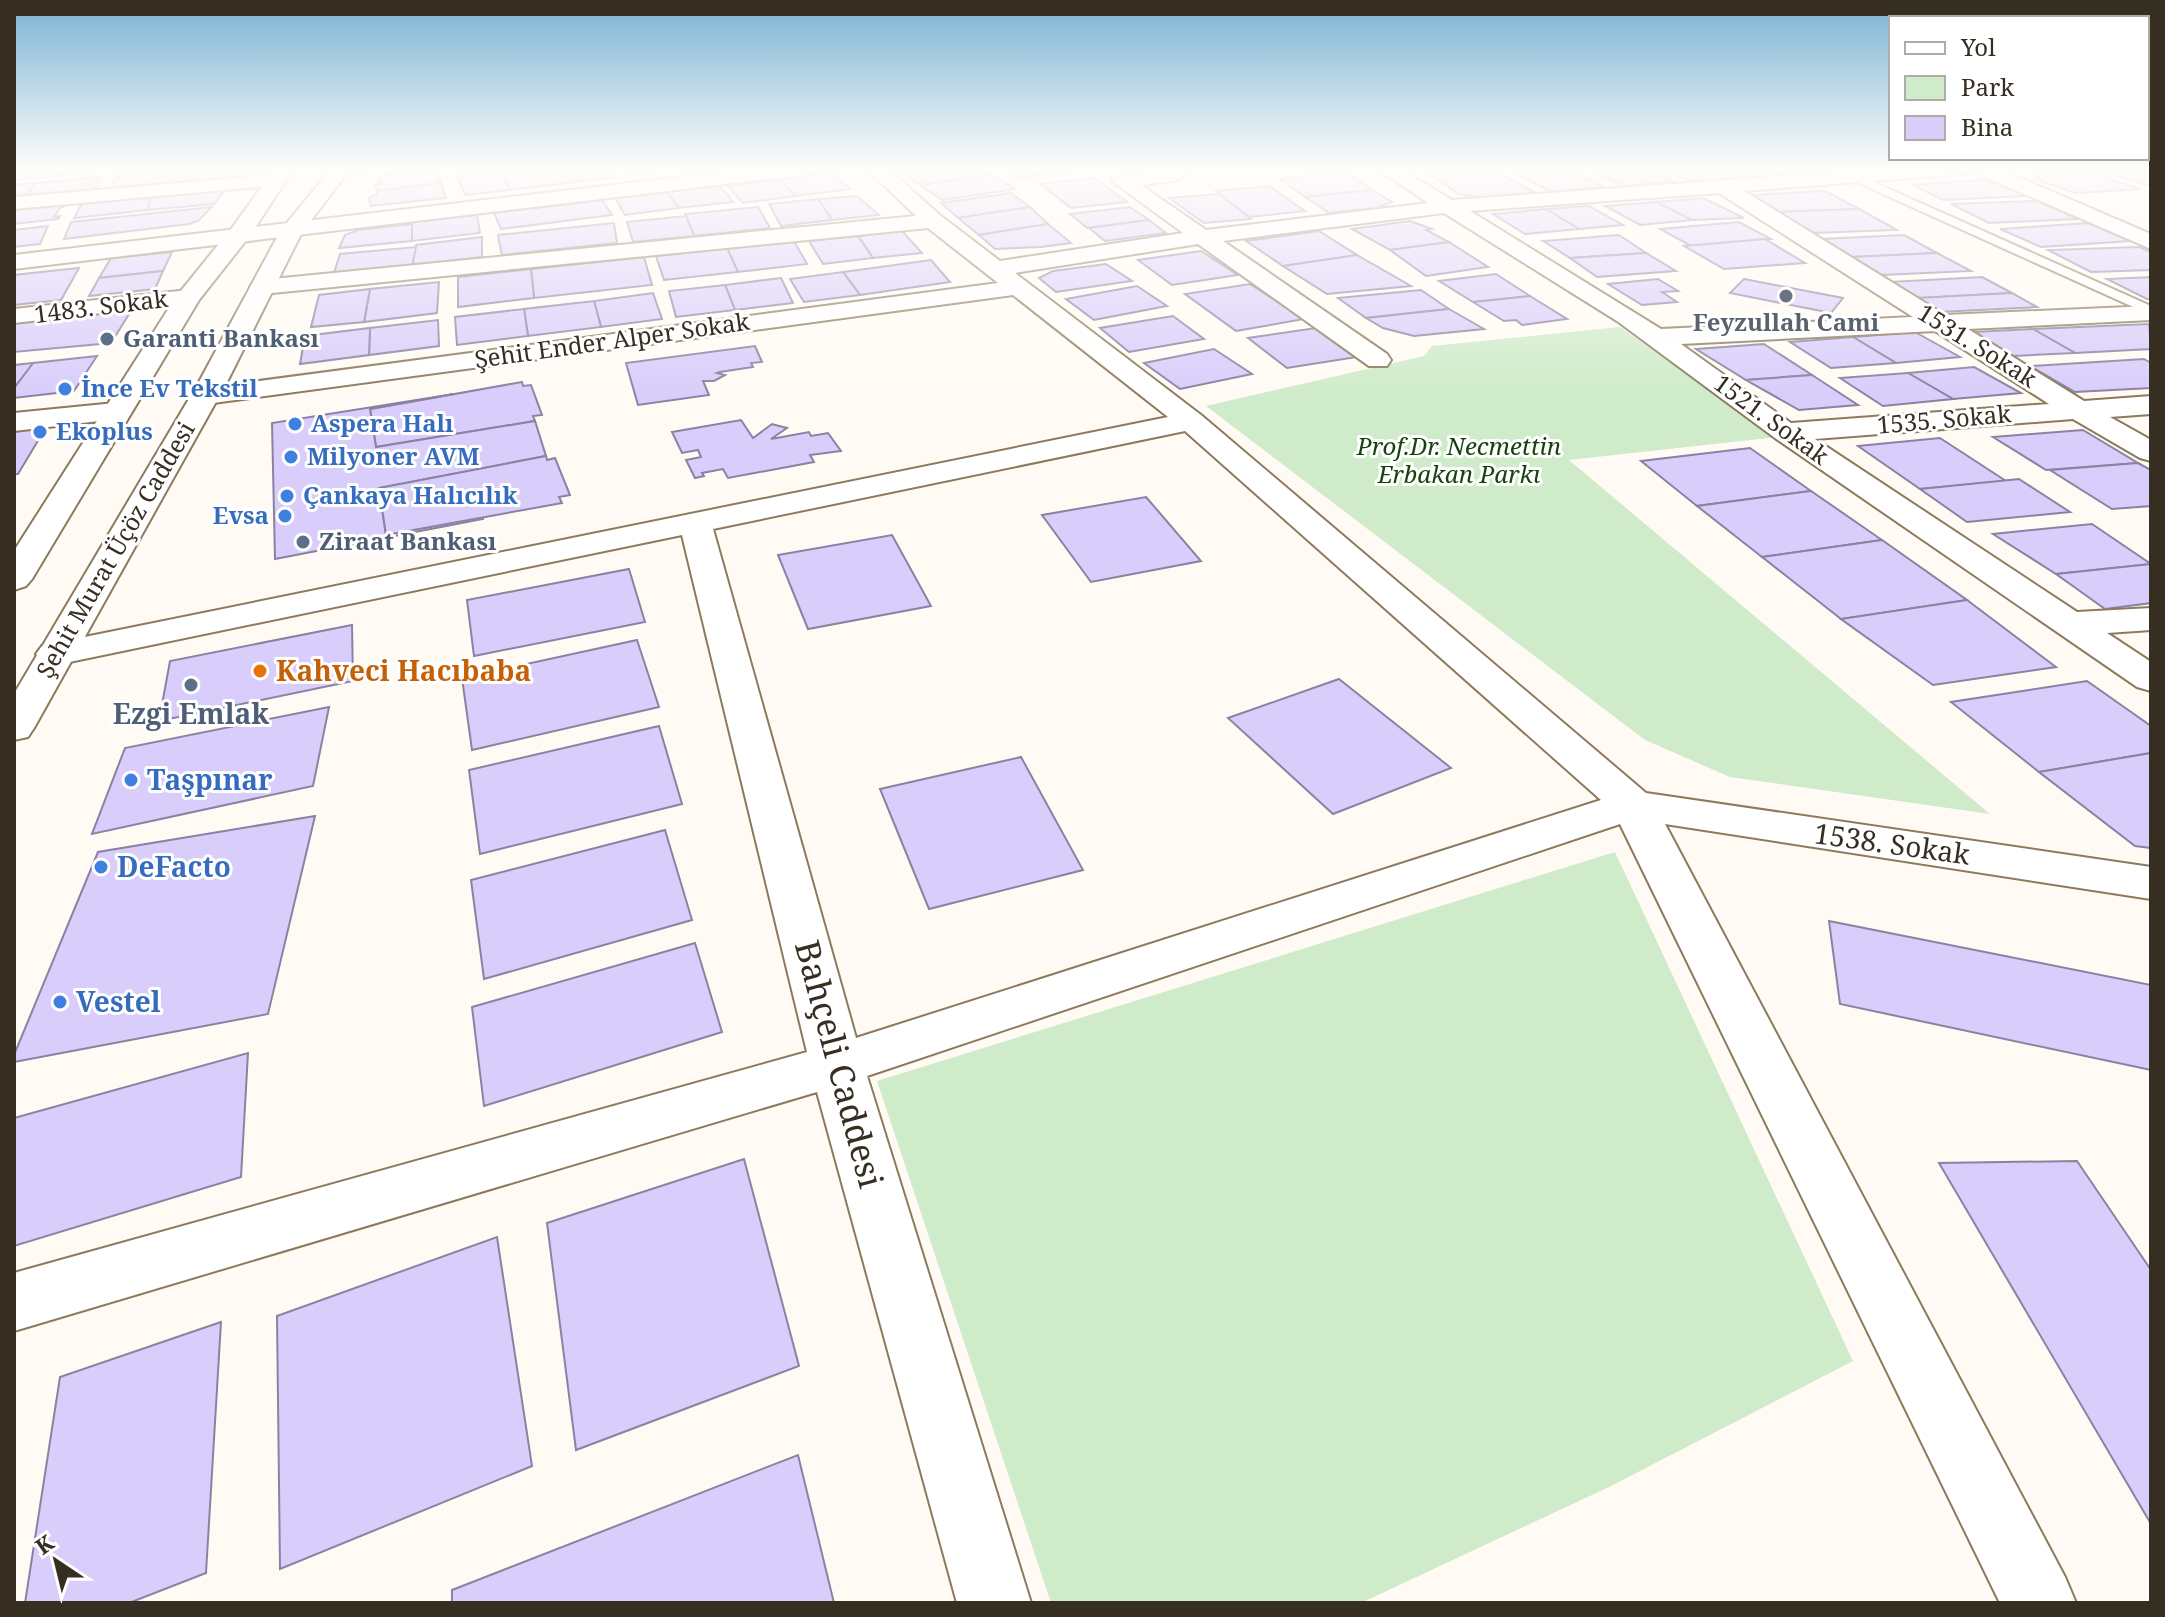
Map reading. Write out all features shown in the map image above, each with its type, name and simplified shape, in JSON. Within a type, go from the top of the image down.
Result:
[{"type":"street","points":[[14,262],[176,243]]},
{"type":"street","points":[[14,579],[188,297],[228,243]]},
{"type":"street","name":"Şehit Murat Üçöz Caddesi","points":[[14,728],[206,396],[285,243]]},
{"type":"street","points":[[262,287],[705,243]]},
{"type":"street","points":[[962,243],[1191,421],[1633,805],[2039,1603]]},
{"type":"street","name":"Şehit Ender Alper Sokak","points":[[206,396],[1007,278],[1172,243]]},
{"type":"street","points":[[1212,243],[1378,360]]},
{"type":"street","name":"1521. Sokak","points":[[1505,243],[1658,337],[1785,432],[2151,679]]},
{"type":"street","name":"1531. Sokak","points":[[1815,243],[2076,409],[2151,452]]},
{"type":"street","name":"1483. Sokak","points":[[14,316],[188,297]]},
{"type":"street","points":[[1658,337],[2151,312]]},
{"type":"street","name":"1535. Sokak","points":[[1785,432],[2151,405]]},
{"type":"street","points":[[14,422],[115,412]]},
{"type":"street","points":[[55,654],[1191,421]]},
{"type":"street","name":"Bahçeli Caddesi","points":[[695,522],[837,1065],[994,1603]]},
{"type":"street","points":[[2069,624],[2151,619]]},
{"type":"street","points":[[14,1302],[837,1065],[1633,805]]},
{"type":"street","name":"1538. Sokak","points":[[1633,805],[2151,883]]},
{"type":"lane","points":[[2000,243],[2151,312]]},
{"type":"green space","name":"Prof.Dr. Necmettin Erbakan Parkı","points":[[1620,327],[1778,437],[1569,460],[1990,814],[1730,777],[1645,740],[1206,406],[1424,356],[1432,346]]},
{"type":"green space","points":[[1615,852],[1853,1361],[1609,1487],[1361,1603],[1051,1603],[877,1081]]},
{"type":"building","points":[[14,243],[40,243],[40,244],[14,247]]},
{"type":"building","points":[[341,243],[386,243],[339,248]]},
{"type":"building","points":[[482,243],[482,257],[412,266],[416,245]]},
{"type":"building","points":[[500,243],[613,243],[502,255]]},
{"type":"building","points":[[795,243],[807,264],[738,272],[727,248]]},
{"type":"building","points":[[810,243],[863,243],[873,258],[823,264]]},
{"type":"building","points":[[863,243],[913,243],[922,253],[873,258]]},
{"type":"building","points":[[989,243],[1068,243],[1041,247],[995,249]]},
{"type":"building","points":[[1250,243],[1339,243],[1357,255],[1283,266]]},
{"type":"building","points":[[1378,243],[1438,243],[1390,250]]},
{"type":"building","points":[[1451,243],[1488,267],[1426,276],[1390,250]]},
{"type":"building","points":[[1547,243],[1632,243],[1646,253],[1570,258]]},
{"type":"building","points":[[1686,243],[1720,243],[1691,246]]},
{"type":"building","points":[[1772,243],[1805,263],[1724,269],[1684,246]]},
{"type":"building","points":[[1828,243],[1920,243],[1937,253],[1851,257]]},
{"type":"building","points":[[2033,243],[2094,243],[2041,247]]},
{"type":"building","points":[[416,247],[412,266],[334,273],[340,254]]},
{"type":"building","points":[[2139,247],[2151,252],[2151,270],[2091,272],[2048,250]]},
{"type":"building","points":[[727,248],[738,272],[664,280],[656,256]]},
{"type":"building","points":[[1201,251],[1238,275],[1172,285],[1138,260]]},
{"type":"building","points":[[172,252],[163,271],[99,278],[111,258]]},
{"type":"building","points":[[1646,253],[1676,271],[1597,277],[1570,258]]},
{"type":"building","points":[[1937,253],[1971,271],[1882,275],[1851,257]]},
{"type":"building","points":[[1357,255],[1411,286],[1327,294],[1283,266]]},
{"type":"building","points":[[644,257],[652,285],[534,298],[531,269]]},
{"type":"building","points":[[931,260],[950,282],[860,295],[843,272]]},
{"type":"building","points":[[1106,264],[1132,281],[1056,292],[1039,278],[1053,271]]},
{"type":"building","points":[[79,268],[61,300],[14,305],[14,275]]},
{"type":"building","points":[[531,269],[534,298],[458,307],[458,277]]},
{"type":"building","points":[[163,271],[155,289],[89,296],[99,278]]},
{"type":"building","points":[[843,272],[860,295],[804,302],[790,279]]},
{"type":"building","points":[[1496,274],[1530,296],[1473,302],[1439,281]]},
{"type":"building","points":[[1982,277],[2012,293],[1917,298],[1889,282]]},
{"type":"building","points":[[2151,277],[2151,299],[2107,279]]},
{"type":"building","points":[[781,278],[793,303],[735,310],[725,285]]},
{"type":"building","points":[[1658,279],[1678,291],[1662,292],[1677,302],[1642,305],[1608,284]]},
{"type":"building","name":"Feyzullah Cami","points":[[1744,279],[1843,298],[1831,313],[1730,293]]},
{"type":"building","points":[[439,282],[437,313],[364,322],[370,289]]},
{"type":"building","points":[[1250,284],[1304,319],[1236,331],[1185,294]]},
{"type":"building","points":[[725,285],[735,310],[676,317],[669,291]]},
{"type":"building","points":[[1137,286],[1167,306],[1094,320],[1066,299]]},
{"type":"building","points":[[370,289],[364,322],[311,327],[319,295]]},
{"type":"building","points":[[1421,290],[1449,309],[1366,318],[1338,298]]},
{"type":"building","points":[[653,293],[662,319],[601,327],[594,301]]},
{"type":"building","points":[[2012,293],[2037,307],[1940,312],[1917,298]]},
{"type":"building","points":[[1530,296],[1567,319],[1522,325],[1516,320],[1504,321],[1473,302]]},
{"type":"building","points":[[594,301],[601,327],[528,336],[524,309]]},
{"type":"building","points":[[524,309],[528,336],[457,345],[455,317]]},
{"type":"building","points":[[1449,309],[1484,329],[1414,336],[1383,328],[1366,318]]},
{"type":"building","points":[[131,311],[111,343],[14,352],[14,322]]},
{"type":"building","points":[[1173,316],[1204,339],[1129,352],[1100,328]]},
{"type":"building","points":[[438,320],[439,346],[369,355],[370,328]]},
{"type":"building","points":[[2149,324],[2151,349],[2075,353],[2033,329]]},
{"type":"building","points":[[370,328],[369,355],[300,364],[305,336]]},
{"type":"building","points":[[1316,328],[1357,357],[1287,368],[1248,338]]},
{"type":"building","points":[[2033,329],[2075,353],[2013,356],[1973,332]]},
{"type":"building","points":[[1915,332],[1960,357],[1896,363],[1853,337]]},
{"type":"building","points":[[1853,337],[1896,363],[1831,368],[1790,342]]},
{"type":"building","points":[[1764,344],[1812,375],[1746,380],[1696,349]]},
{"type":"building","points":[[755,346],[762,362],[751,363],[753,367],[717,373],[725,375],[714,381],[703,381],[709,395],[638,405],[626,363]]},
{"type":"building","points":[[1214,349],[1252,374],[1180,389],[1144,363]]},
{"type":"building","points":[[97,356],[74,391],[14,398],[14,388],[33,363]]},
{"type":"building","points":[[2144,359],[2151,363],[2151,388],[2075,392],[2030,366]]},
{"type":"building","points":[[33,363],[14,388],[14,365]]},
{"type":"building","points":[[1974,367],[2021,393],[1953,399],[1908,373]]},
{"type":"building","points":[[1908,373],[1953,399],[1883,406],[1840,378]]},
{"type":"building","points":[[1812,375],[1858,405],[1799,410],[1746,380]]},
{"type":"building","points":[[522,382],[523,386],[531,385],[542,415],[533,416],[535,421],[376,447],[370,409]]},
{"type":"building","points":[[454,394],[370,409],[376,447],[535,421],[546,456],[379,488],[386,535],[483,516],[483,519],[275,559],[272,423]]},
{"type":"building","points":[[741,420],[753,438],[772,424],[787,428],[771,439],[809,432],[811,436],[828,433],[841,451],[810,455],[814,462],[728,478],[723,469],[702,473],[704,476],[695,478],[686,460],[701,457],[698,450],[682,453],[672,432]]},
{"type":"building","points":[[48,424],[18,474],[14,474],[14,428]]},
{"type":"building","points":[[2083,430],[2138,463],[2046,470],[1993,437]]},
{"type":"building","points":[[1940,438],[2006,481],[1920,489],[1858,446]]},
{"type":"building","points":[[1750,448],[1811,491],[1697,506],[1641,461]]},
{"type":"building","points":[[546,456],[547,460],[555,458],[570,495],[559,497],[562,503],[386,535],[379,488]]},
{"type":"building","points":[[2138,463],[2151,470],[2151,506],[2112,509],[2050,470]]},
{"type":"building","points":[[2019,479],[2070,512],[1967,522],[1920,489]]},
{"type":"building","points":[[1811,491],[1882,540],[1762,557],[1697,506]]},
{"type":"building","points":[[1146,497],[1201,561],[1091,582],[1042,515]]},
{"type":"building","points":[[2092,524],[2151,564],[2056,574],[1993,534]]},
{"type":"building","points":[[892,535],[931,606],[808,629],[778,555]]},
{"type":"building","points":[[1882,540],[1967,600],[1841,619],[1762,557]]},
{"type":"building","points":[[2151,564],[2151,603],[2105,609],[2056,574]]},
{"type":"building","points":[[629,569],[645,622],[474,656],[467,600]]},
{"type":"building","points":[[1967,600],[2056,667],[1933,685],[1841,619]]},
{"type":"building","name":"Kahveci Hacıbaba","points":[[352,625],[353,681],[159,721],[170,661]]},
{"type":"building","points":[[637,640],[659,707],[472,750],[462,678]]},
{"type":"building","points":[[1339,679],[1451,768],[1333,814],[1228,718]]},
{"type":"building","points":[[2087,681],[2151,726],[2151,753],[2039,772],[1951,702]]},
{"type":"building","points":[[329,707],[313,786],[92,834],[125,748]]},
{"type":"building","points":[[659,726],[682,804],[480,854],[469,770]]},
{"type":"building","points":[[2151,753],[2151,848],[2135,846],[2039,772]]},
{"type":"building","points":[[1021,757],[1083,870],[929,909],[880,789]]},
{"type":"building","points":[[315,816],[268,1014],[14,1062],[14,1055],[98,852]]},
{"type":"building","points":[[665,830],[692,920],[484,979],[471,880]]},
{"type":"building","points":[[1829,921],[2151,985],[2151,1070],[1840,1004]]},
{"type":"building","points":[[695,943],[722,1032],[484,1106],[472,1007]]},
{"type":"building","points":[[248,1053],[241,1177],[14,1246],[14,1118]]},
{"type":"building","points":[[744,1159],[799,1366],[576,1450],[547,1223]]},
{"type":"building","points":[[2077,1161],[2151,1270],[2151,1524],[1939,1163]]},
{"type":"building","points":[[497,1237],[532,1466],[280,1569],[277,1316]]},
{"type":"building","points":[[221,1322],[206,1573],[129,1603],[25,1603],[60,1377]]},
{"type":"building","points":[[798,1455],[834,1603],[452,1603],[452,1590]]},
{"type":"place","name":"Feyzullah Cami","points":[[1786,296]]},
{"type":"place","name":"Garanti Bankası","points":[[107,339]]},
{"type":"place","name":"İnce Ev Tekstil","points":[[65,389]]},
{"type":"place","name":"Aspera Halı","points":[[295,424]]},
{"type":"place","name":"Ekoplus","points":[[40,432]]},
{"type":"place","name":"Milyoner AVM","points":[[291,457]]},
{"type":"place","name":"Çankaya Halıcılık","points":[[287,496]]},
{"type":"place","name":"Evsa","points":[[285,516]]},
{"type":"place","name":"Ziraat Bankası","points":[[303,542]]},
{"type":"place","name":"Kahveci Hacıbaba","points":[[260,671]]},
{"type":"place","name":"Ezgi Emlak","points":[[191,685]]},
{"type":"place","name":"Taşpınar","points":[[131,780]]},
{"type":"place","name":"DeFacto","points":[[101,867]]},
{"type":"place","name":"Vestel","points":[[60,1002]]}]
